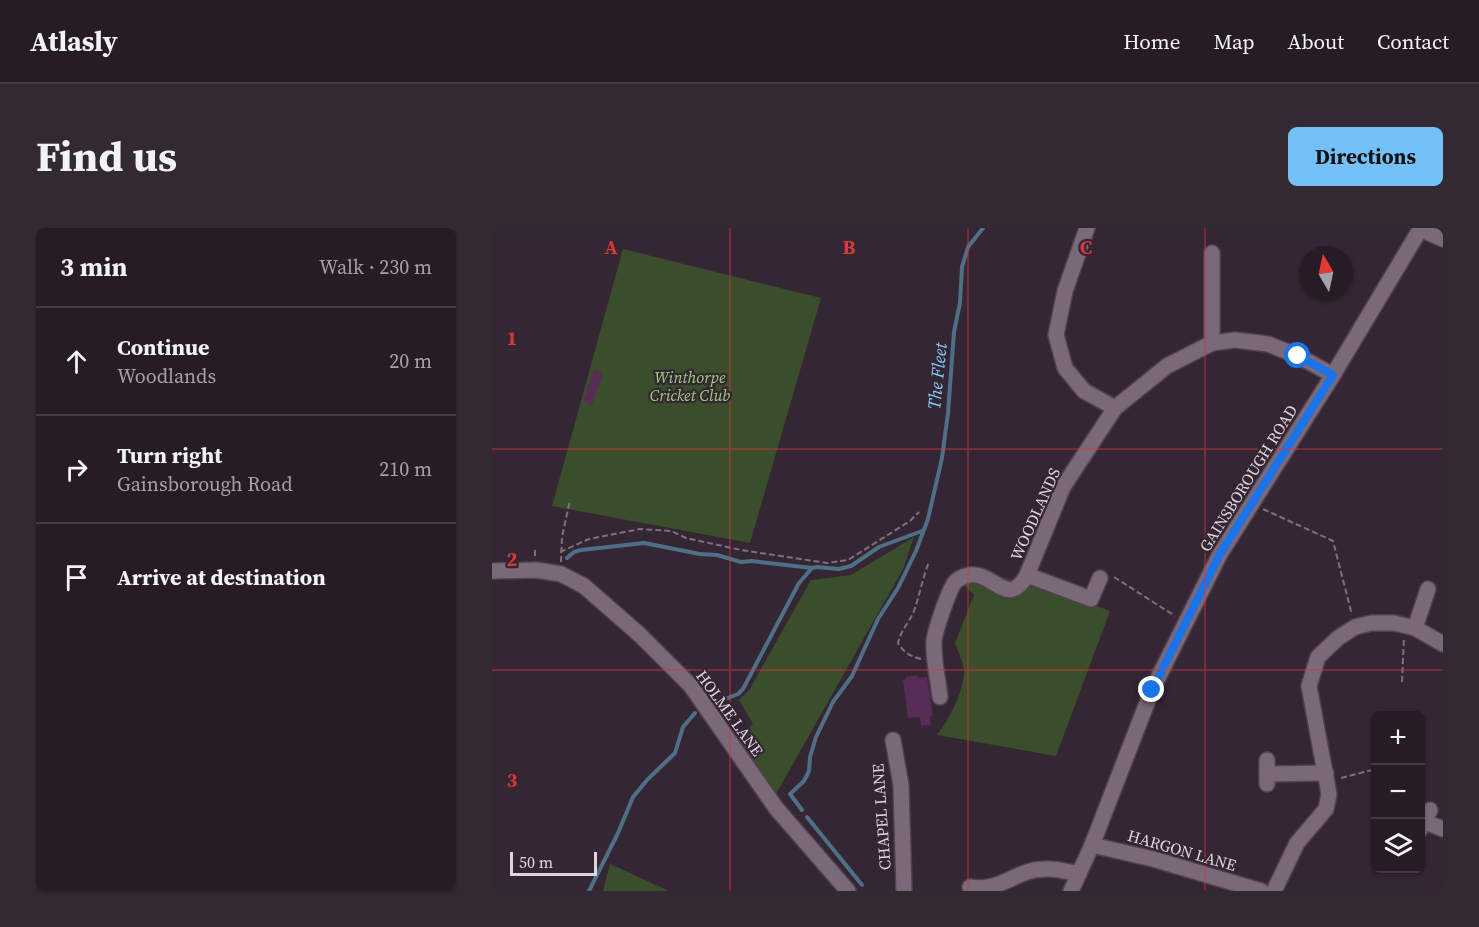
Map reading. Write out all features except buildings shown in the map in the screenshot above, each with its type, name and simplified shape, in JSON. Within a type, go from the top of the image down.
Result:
[{"type":"street","points":[[1087,228],[1065,291],[1056,335],[1065,368],[1084,391],[1115,408]]},
{"type":"street","points":[[1421,229],[1443,239]]},
{"type":"street","name":"GAINSBOROUGH ROAD","points":[[1071,891],[1092,844],[1152,690],[1220,554],[1333,375],[1421,229]]},
{"type":"street","points":[[1212,253],[1212,343]]},
{"type":"street","name":"WOODLANDS","points":[[1028,575],[1063,486],[1115,408],[1167,366],[1212,343],[1235,340],[1268,344],[1298,356],[1333,375]]},
{"type":"street","name":"HOLME LANE","points":[[492,571],[536,570],[561,574],[584,586],[640,635],[691,686],[776,808],[848,891]]},
{"type":"street","points":[[940,697],[934,640],[956,581],[967,575],[977,575],[1006,589],[1014,590],[1021,586],[1028,575],[1091,599],[1100,578]]},
{"type":"street","points":[[1410,627],[1428,589]]},
{"type":"street","points":[[1274,891],[1297,843],[1326,809],[1329,794],[1309,686],[1318,657],[1338,638],[1355,627],[1371,623],[1394,623],[1410,627],[1443,645]]},
{"type":"street","name":"CHAPEL LANE","points":[[893,740],[901,785],[904,891]]},
{"type":"street","points":[[1267,773],[1326,778]]},
{"type":"street","points":[[1425,820],[1443,829]]},
{"type":"street","name":"HARGON LANE","points":[[1092,844],[1153,859],[1240,888],[1261,891]]},
{"type":"street","points":[[970,887],[981,890],[994,889],[1008,884],[1022,874],[1036,870],[1057,869],[1079,874]]},
{"type":"path","points":[[561,574],[560,552],[570,500]]},
{"type":"path","points":[[1252,504],[1333,541],[1355,627]]},
{"type":"path","points":[[560,552],[589,539],[640,528],[670,531],[686,538],[741,550],[827,563],[848,560],[910,521],[918,512]]},
{"type":"path","points":[[928,562],[915,610],[900,634],[898,643],[910,656],[936,663]]},
{"type":"path","points":[[1100,578],[1113,577],[1185,622]]},
{"type":"path","points":[[1402,682],[1410,627]]},
{"type":"path","points":[[1326,778],[1371,770]]},
{"type":"green space","name":"Winthorpe Cricket Club","points":[[623,249],[821,298],[750,543],[552,506]]},
{"type":"green space","points":[[914,537],[903,569],[776,794],[736,736],[753,724],[739,700],[749,690],[811,580],[851,575]]},
{"type":"green space","points":[[975,568],[1017,582],[1020,577],[1110,611],[1056,756],[937,735],[954,706],[963,683],[963,667],[955,643],[974,595],[965,586]]},
{"type":"green space","points":[[610,864],[667,890],[668,891],[603,891]]},
{"type":"waterway","name":"The Fleet","points":[[802,810],[790,794],[804,781],[809,771],[810,757],[816,737],[833,702],[852,676],[878,619],[898,588],[928,519],[942,458],[962,267],[968,247],[983,228]]},
{"type":"waterway","points":[[725,699],[738,694],[743,689],[799,583],[812,568],[839,569],[851,566],[879,547],[922,531]]},
{"type":"waterway","points":[[567,558],[581,550],[644,543],[717,555],[741,562],[752,561],[812,568]]},
{"type":"waterway","points":[[589,891],[633,797],[675,753],[683,727],[695,713]]},
{"type":"waterway","points":[[807,817],[862,885]]},
{"type":"route","points":[[1152,690],[1220,554],[1333,375],[1298,356]]}]
